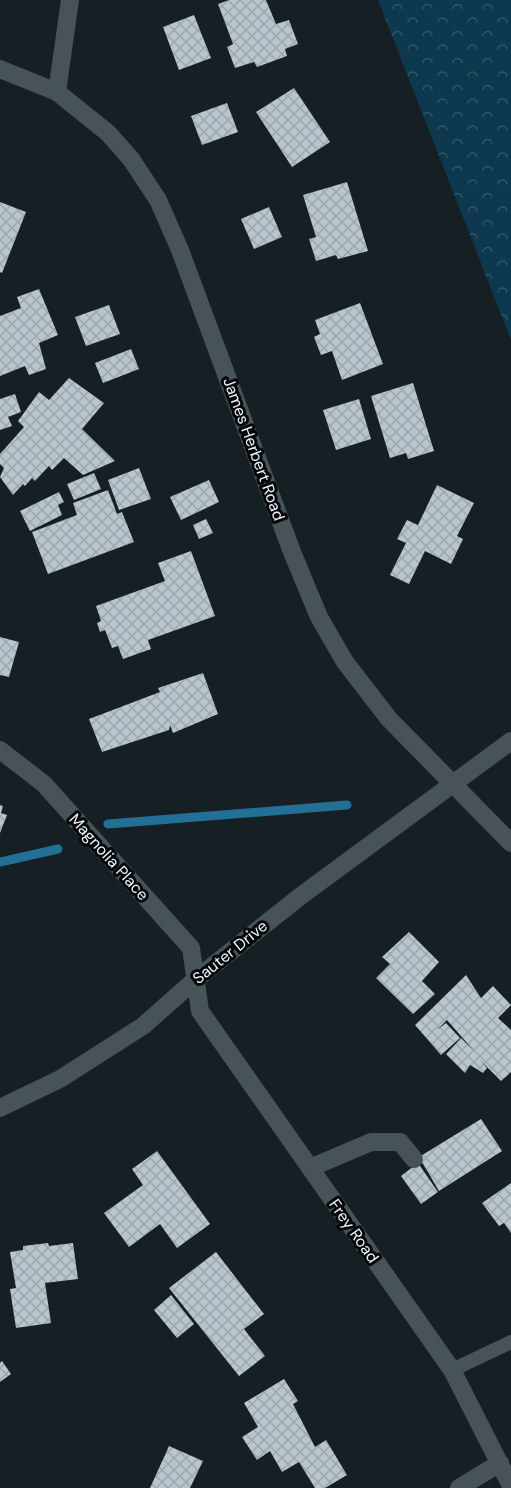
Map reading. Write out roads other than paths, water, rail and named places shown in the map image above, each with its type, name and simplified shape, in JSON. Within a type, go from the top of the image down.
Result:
[{"type":"street","points":[[57,92],[70,0]]},
{"type":"street","name":"James Herbert Road","points":[[0,69],[57,92],[108,133],[131,159],[158,200],[180,249],[292,552],[319,617],[345,662],[389,719],[511,843]]},
{"type":"street","name":"Sauter Drive","points":[[0,1108],[60,1079],[110,1050],[143,1026],[196,979],[302,895],[511,741]]},
{"type":"street","name":"Magnolia Place","points":[[0,750],[44,784],[191,948],[196,979]]},
{"type":"street","name":"Frey Road","points":[[196,979],[200,1011],[452,1370],[511,1486]]},
{"type":"street","points":[[310,1168],[371,1142],[400,1142],[414,1159]]},
{"type":"street","points":[[459,1488],[500,1463]]},
{"type":"lane","points":[[452,1370],[511,1342]]},
{"type":"waterway","points":[[108,824],[347,805]]},
{"type":"waterway","points":[[0,862],[58,849]]}]
